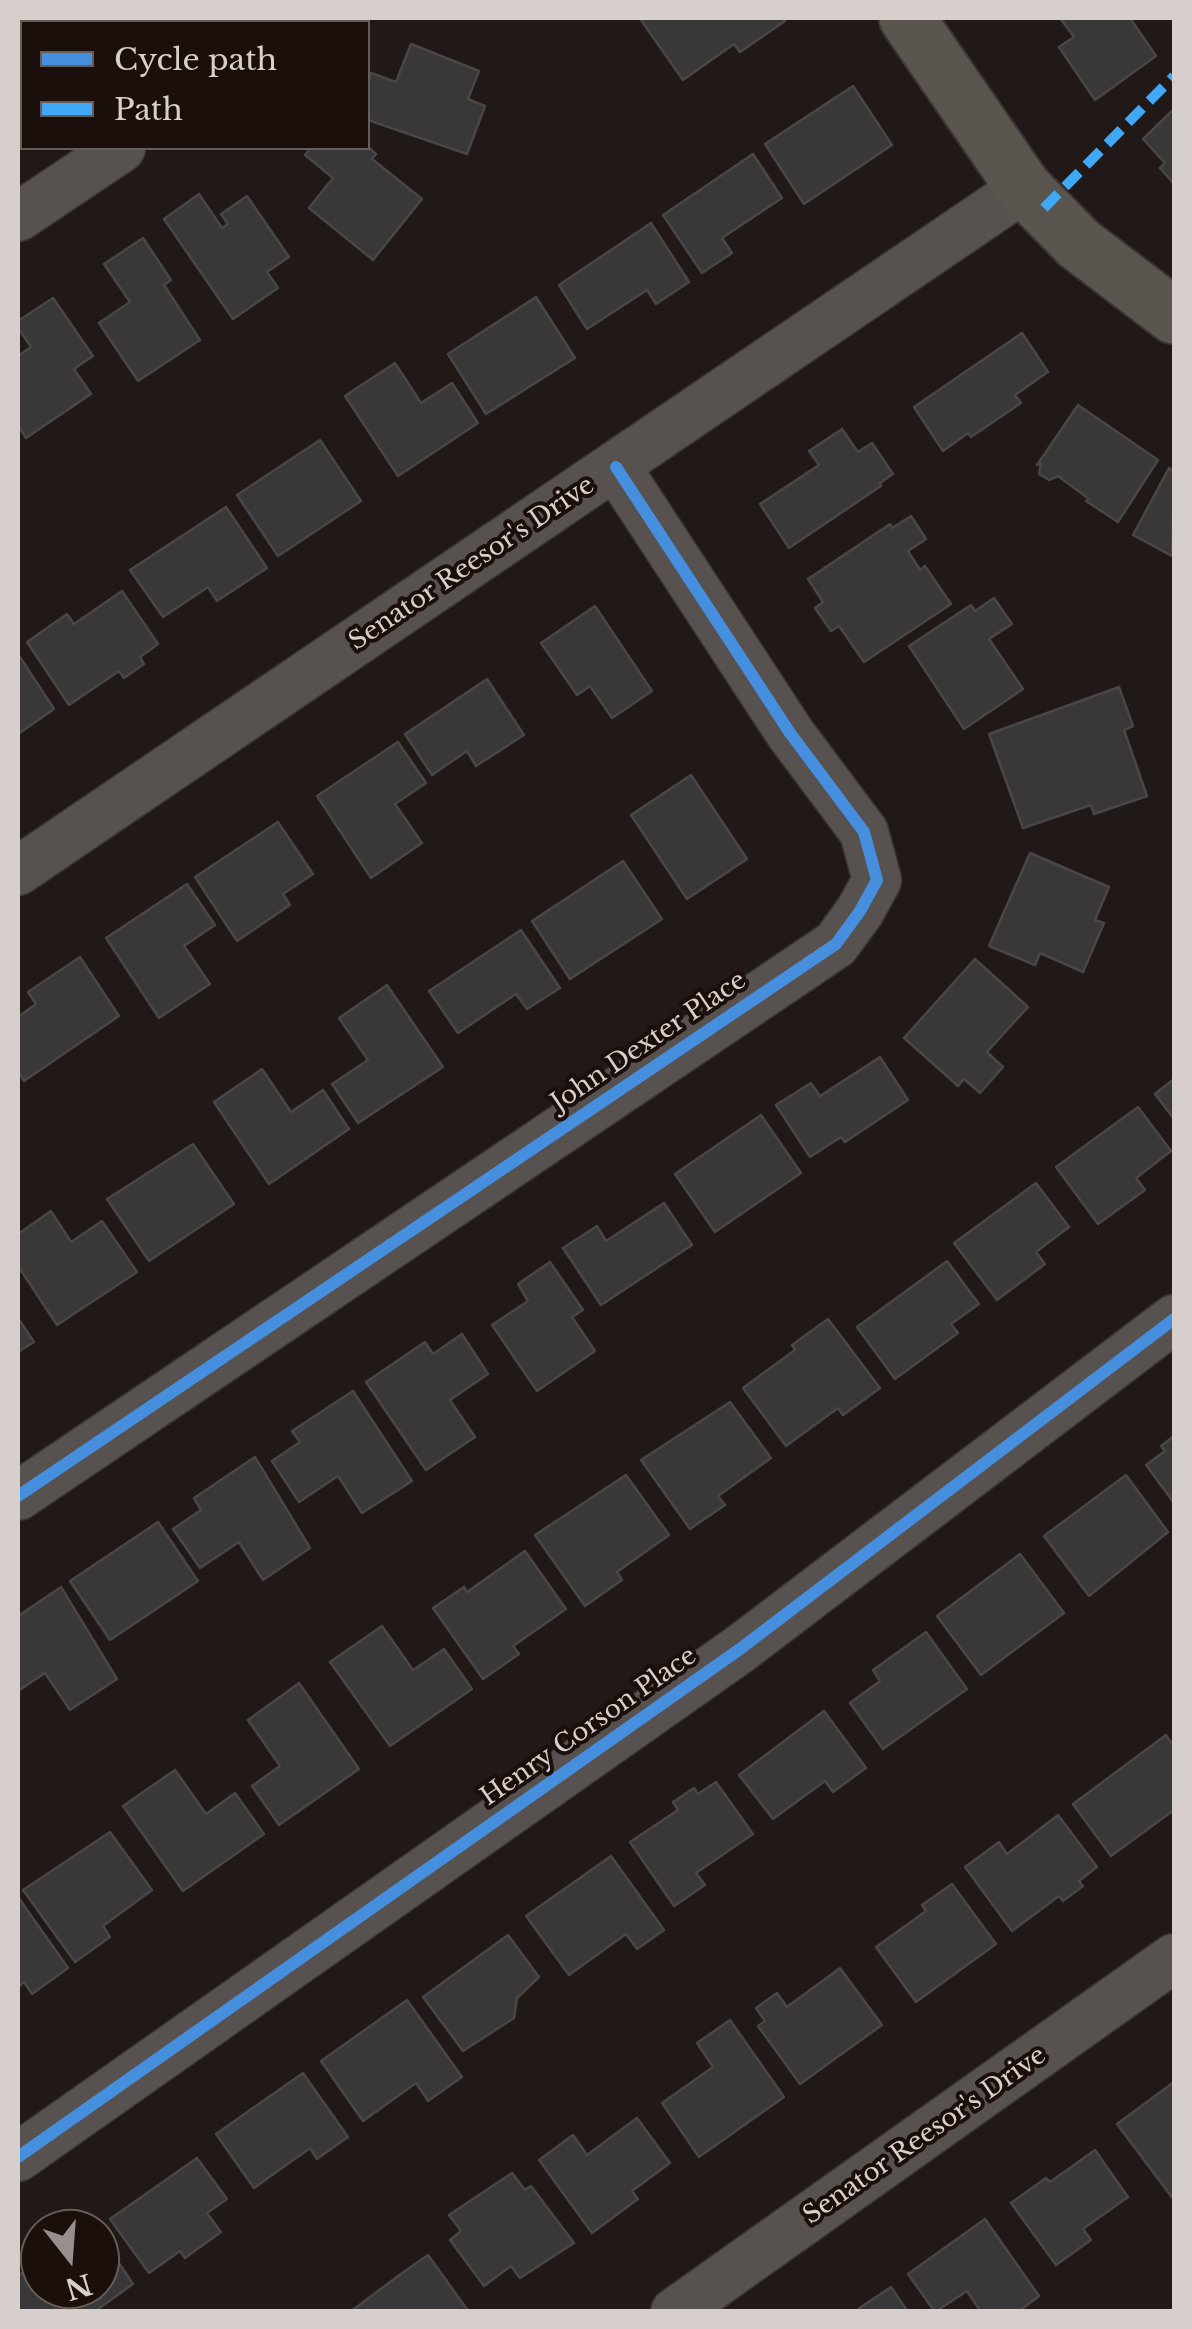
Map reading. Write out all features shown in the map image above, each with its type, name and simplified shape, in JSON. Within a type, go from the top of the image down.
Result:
[{"type":"street","points":[[906,18],[1024,188],[1079,244],[1174,316]]},
{"type":"street","points":[[18,217],[118,150]]},
{"type":"street","name":"Senator Reesor's Drive","points":[[18,871],[1024,188]]},
{"type":"street","name":"John Dexter Place","points":[[18,1496],[836,944],[860,911],[877,880],[864,832],[790,734],[616,467]]},
{"type":"street","name":"Henry Corson Place","points":[[18,2157],[740,1649],[1174,1320]]},
{"type":"street","name":"Senator Reesor's Drive","points":[[675,2312],[1174,1958]]},
{"type":"building","points":[[34,18],[130,20],[36,20]]},
{"type":"building","points":[[1060,18],[1130,18],[1156,56],[1095,100],[1059,47],[1074,37]]},
{"type":"building","points":[[641,20],[785,21],[740,52],[734,44],[683,80]]},
{"type":"building","points":[[411,44],[479,71],[468,99],[485,106],[467,154],[370,121],[371,73],[396,82]]},
{"type":"building","points":[[853,86],[892,145],[804,204],[765,144]]},
{"type":"building","points":[[1174,109],[1174,184],[1160,168],[1165,163],[1143,139]]},
{"type":"building","points":[[370,149],[376,154],[372,159],[422,199],[373,260],[309,208],[333,178],[305,155],[309,150]]},
{"type":"building","points":[[753,154],[782,198],[722,238],[732,253],[702,273],[663,215]]},
{"type":"building","points":[[199,194],[222,228],[228,224],[221,214],[247,196],[289,257],[267,272],[278,288],[233,319],[164,219]]},
{"type":"building","points":[[651,223],[689,282],[656,304],[647,290],[587,329],[559,285]]},
{"type":"building","points":[[143,238],[171,280],[164,285],[200,340],[138,381],[99,323],[130,302],[104,264]]},
{"type":"building","points":[[536,297],[575,358],[486,414],[448,354]]},
{"type":"building","points":[[53,298],[93,356],[74,369],[91,394],[26,438],[18,425],[18,356],[31,347],[18,328],[18,321]]},
{"type":"building","points":[[1022,333],[1048,372],[1015,395],[1021,403],[943,451],[914,407]]},
{"type":"building","points":[[395,363],[421,403],[452,383],[478,423],[398,476],[345,396]]},
{"type":"building","points":[[1078,405],[1158,460],[1118,522],[1058,476],[1049,480],[1039,474],[1041,463],[1037,465]]},
{"type":"building","points":[[842,429],[858,452],[872,443],[893,474],[789,548],[760,504],[819,465],[809,451]]},
{"type":"building","points":[[320,440],[361,501],[278,556],[237,495]]},
{"type":"building","points":[[1169,468],[1174,472],[1172,556],[1133,535]]},
{"type":"building","points":[[226,507],[267,568],[217,601],[208,587],[163,617],[130,570]]},
{"type":"building","points":[[911,516],[926,539],[908,551],[920,570],[925,566],[951,604],[864,662],[839,626],[831,631],[815,608],[823,602],[808,579],[890,524],[892,528]]},
{"type":"building","points":[[122,591],[158,644],[140,657],[144,664],[124,678],[119,671],[69,705],[27,642],[67,614],[74,624]]},
{"type":"building","points":[[994,598],[1012,624],[989,639],[1023,689],[964,729],[909,646],[971,605],[975,611]]},
{"type":"building","points":[[595,606],[652,691],[612,718],[590,686],[577,695],[541,643]]},
{"type":"building","points":[[18,654],[54,709],[18,734]]},
{"type":"building","points":[[487,679],[524,735],[476,766],[467,751],[432,775],[405,734]]},
{"type":"building","points":[[1119,687],[1133,726],[1124,730],[1147,796],[1094,814],[1091,805],[1023,828],[989,734]]},
{"type":"building","points":[[398,742],[426,783],[395,804],[422,843],[371,878],[317,796]]},
{"type":"building","points":[[691,775],[747,859],[687,899],[631,815]]},
{"type":"building","points":[[278,822],[313,874],[283,894],[290,905],[237,941],[195,877]]},
{"type":"building","points":[[1030,853],[1109,887],[1095,920],[1104,923],[1083,972],[1040,953],[1035,965],[989,946]]},
{"type":"building","points":[[623,861],[662,919],[570,979],[532,921]]},
{"type":"building","points":[[187,884],[215,925],[184,946],[210,984],[159,1018],[106,938]]},
{"type":"building","points":[[521,930],[560,988],[527,1009],[516,994],[458,1033],[429,991]]},
{"type":"building","points":[[80,957],[119,1016],[24,1081],[18,1071],[18,1017],[36,1004],[28,992]]},
{"type":"building","points":[[975,959],[1028,1007],[987,1052],[1003,1067],[980,1093],[964,1079],[958,1086],[904,1038]]},
{"type":"building","points":[[387,985],[443,1067],[358,1123],[332,1084],[368,1060],[339,1018]]},
{"type":"building","points":[[880,1057],[908,1100],[845,1142],[841,1137],[810,1157],[776,1105],[811,1083],[820,1096]]},
{"type":"building","points":[[262,1069],[291,1112],[323,1090],[349,1129],[269,1184],[214,1102]]},
{"type":"building","points":[[1174,1079],[1174,1119],[1155,1094]]},
{"type":"building","points":[[1138,1107],[1171,1151],[1136,1178],[1145,1190],[1098,1224],[1056,1167]]},
{"type":"building","points":[[761,1115],[801,1173],[715,1232],[675,1174]]},
{"type":"building","points":[[193,1144],[234,1204],[149,1261],[107,1199]]},
{"type":"building","points":[[1036,1183],[1069,1227],[1036,1252],[1045,1264],[997,1300],[954,1243]]},
{"type":"building","points":[[664,1203],[692,1245],[601,1305],[563,1248],[597,1226],[606,1241]]},
{"type":"building","points":[[51,1211],[71,1242],[102,1221],[137,1272],[57,1325],[18,1266],[18,1234]]},
{"type":"building","points":[[947,1261],[979,1304],[951,1324],[958,1333],[895,1379],[857,1327]]},
{"type":"building","points":[[550,1262],[583,1310],[572,1317],[595,1351],[537,1391],[492,1325],[528,1301],[518,1284]]},
{"type":"building","points":[[18,1318],[34,1342],[18,1352]]},
{"type":"building","points":[[828,1319],[880,1388],[843,1415],[838,1408],[786,1446],[743,1388],[795,1350],[792,1345]]},
{"type":"building","points":[[462,1334],[488,1374],[450,1400],[475,1437],[426,1470],[366,1382],[425,1342],[433,1354]]},
{"type":"building","points":[[353,1391],[412,1481],[362,1513],[338,1476],[299,1502],[272,1461],[300,1442],[292,1431]]},
{"type":"building","points":[[730,1402],[771,1458],[718,1496],[725,1505],[690,1529],[641,1460]]},
{"type":"building","points":[[1174,1436],[1174,1503],[1146,1465],[1165,1451],[1161,1446]]},
{"type":"building","points":[[255,1457],[310,1548],[263,1580],[239,1542],[200,1568],[173,1529],[201,1510],[194,1498]]},
{"type":"building","points":[[626,1475],[669,1535],[617,1572],[622,1580],[585,1606],[535,1535]]},
{"type":"building","points":[[1126,1475],[1168,1532],[1089,1596],[1044,1536]]},
{"type":"building","points":[[158,1522],[198,1581],[110,1640],[70,1581]]},
{"type":"building","points":[[525,1551],[566,1609],[513,1646],[519,1654],[483,1679],[433,1608],[464,1587],[467,1592]]},
{"type":"building","points":[[1020,1554],[1064,1613],[981,1675],[937,1616]]},
{"type":"building","points":[[61,1587],[117,1679],[70,1710],[45,1673],[18,1691],[18,1616]]},
{"type":"building","points":[[382,1626],[413,1670],[444,1649],[472,1689],[390,1746],[330,1662]]},
{"type":"building","points":[[926,1632],[967,1689],[883,1749],[850,1703],[880,1681],[873,1670]]},
{"type":"building","points":[[299,1683],[359,1769],[279,1825],[252,1786],[280,1766],[248,1720]]},
{"type":"building","points":[[824,1711],[866,1768],[833,1792],[825,1781],[773,1819],[739,1775]]},
{"type":"building","points":[[1166,1735],[1174,1747],[1174,1810],[1111,1856],[1073,1804]]},
{"type":"building","points":[[175,1770],[206,1814],[235,1793],[264,1834],[183,1891],[123,1806]]},
{"type":"building","points":[[716,1782],[753,1834],[696,1873],[705,1885],[674,1906],[630,1842],[678,1810],[673,1802],[694,1788],[698,1794]]},
{"type":"building","points":[[1058,1815],[1097,1867],[1079,1881],[1083,1886],[1063,1901],[1059,1896],[1012,1931],[965,1867],[999,1842],[1007,1854]]},
{"type":"building","points":[[110,1832],[152,1890],[103,1926],[110,1937],[75,1962],[23,1890]]},
{"type":"building","points":[[611,1856],[664,1930],[637,1949],[626,1934],[569,1975],[526,1916]]},
{"type":"building","points":[[952,1884],[996,1944],[916,2002],[876,1947],[926,1911],[922,1905]]},
{"type":"building","points":[[18,1897],[68,1968],[32,1994],[24,1982],[18,1987]]},
{"type":"building","points":[[508,1935],[539,1977],[517,1998],[514,2018],[463,2051],[423,1997]]},
{"type":"building","points":[[840,1968],[882,2025],[800,2084],[758,2026],[765,2021],[756,2008],[777,1993],[787,2007]]},
{"type":"building","points":[[407,2000],[462,2077],[428,2101],[416,2083],[363,2121],[321,2061]]},
{"type":"building","points":[[730,2020],[784,2097],[699,2157],[662,2103],[713,2067],[697,2043]]},
{"type":"building","points":[[303,2073],[348,2137],[317,2159],[310,2148],[254,2188],[216,2134]]},
{"type":"building","points":[[1174,2082],[1174,2200],[1117,2124]]},
{"type":"building","points":[[637,2118],[670,2163],[632,2191],[638,2199],[592,2233],[539,2160],[573,2135],[587,2155]]},
{"type":"building","points":[[1095,2150],[1128,2197],[1083,2229],[1091,2240],[1056,2265],[1011,2203],[1046,2178],[1050,2182]]},
{"type":"building","points":[[197,2158],[227,2199],[207,2213],[221,2232],[185,2258],[180,2251],[149,2273],[120,2233],[120,2212]]},
{"type":"building","points":[[512,2173],[525,2190],[531,2186],[574,2243],[520,2278],[511,2266],[484,2286],[450,2240],[461,2231],[449,2215]]},
{"type":"building","points":[[985,2219],[1039,2296],[1018,2312],[981,2312],[967,2291],[935,2312],[908,2274]]},
{"type":"building","points":[[428,2255],[469,2312],[350,2312],[398,2276]]},
{"type":"building","points":[[120,2265],[133,2284],[120,2293]]},
{"type":"building","points":[[20,2275],[20,2309],[18,2306]]},
{"type":"building","points":[[891,2287],[908,2312],[855,2312],[861,2307]]},
{"type":"building","points":[[20,2309],[98,2309],[94,2312]]},
{"type":"marked path","points":[[1044,208],[1174,76]]},
{"type":"cycle path","points":[[18,1496],[836,944],[860,911],[877,880],[864,832],[790,733],[616,467]]},
{"type":"cycle path","points":[[18,2157],[740,1649],[1174,1319]]}]
